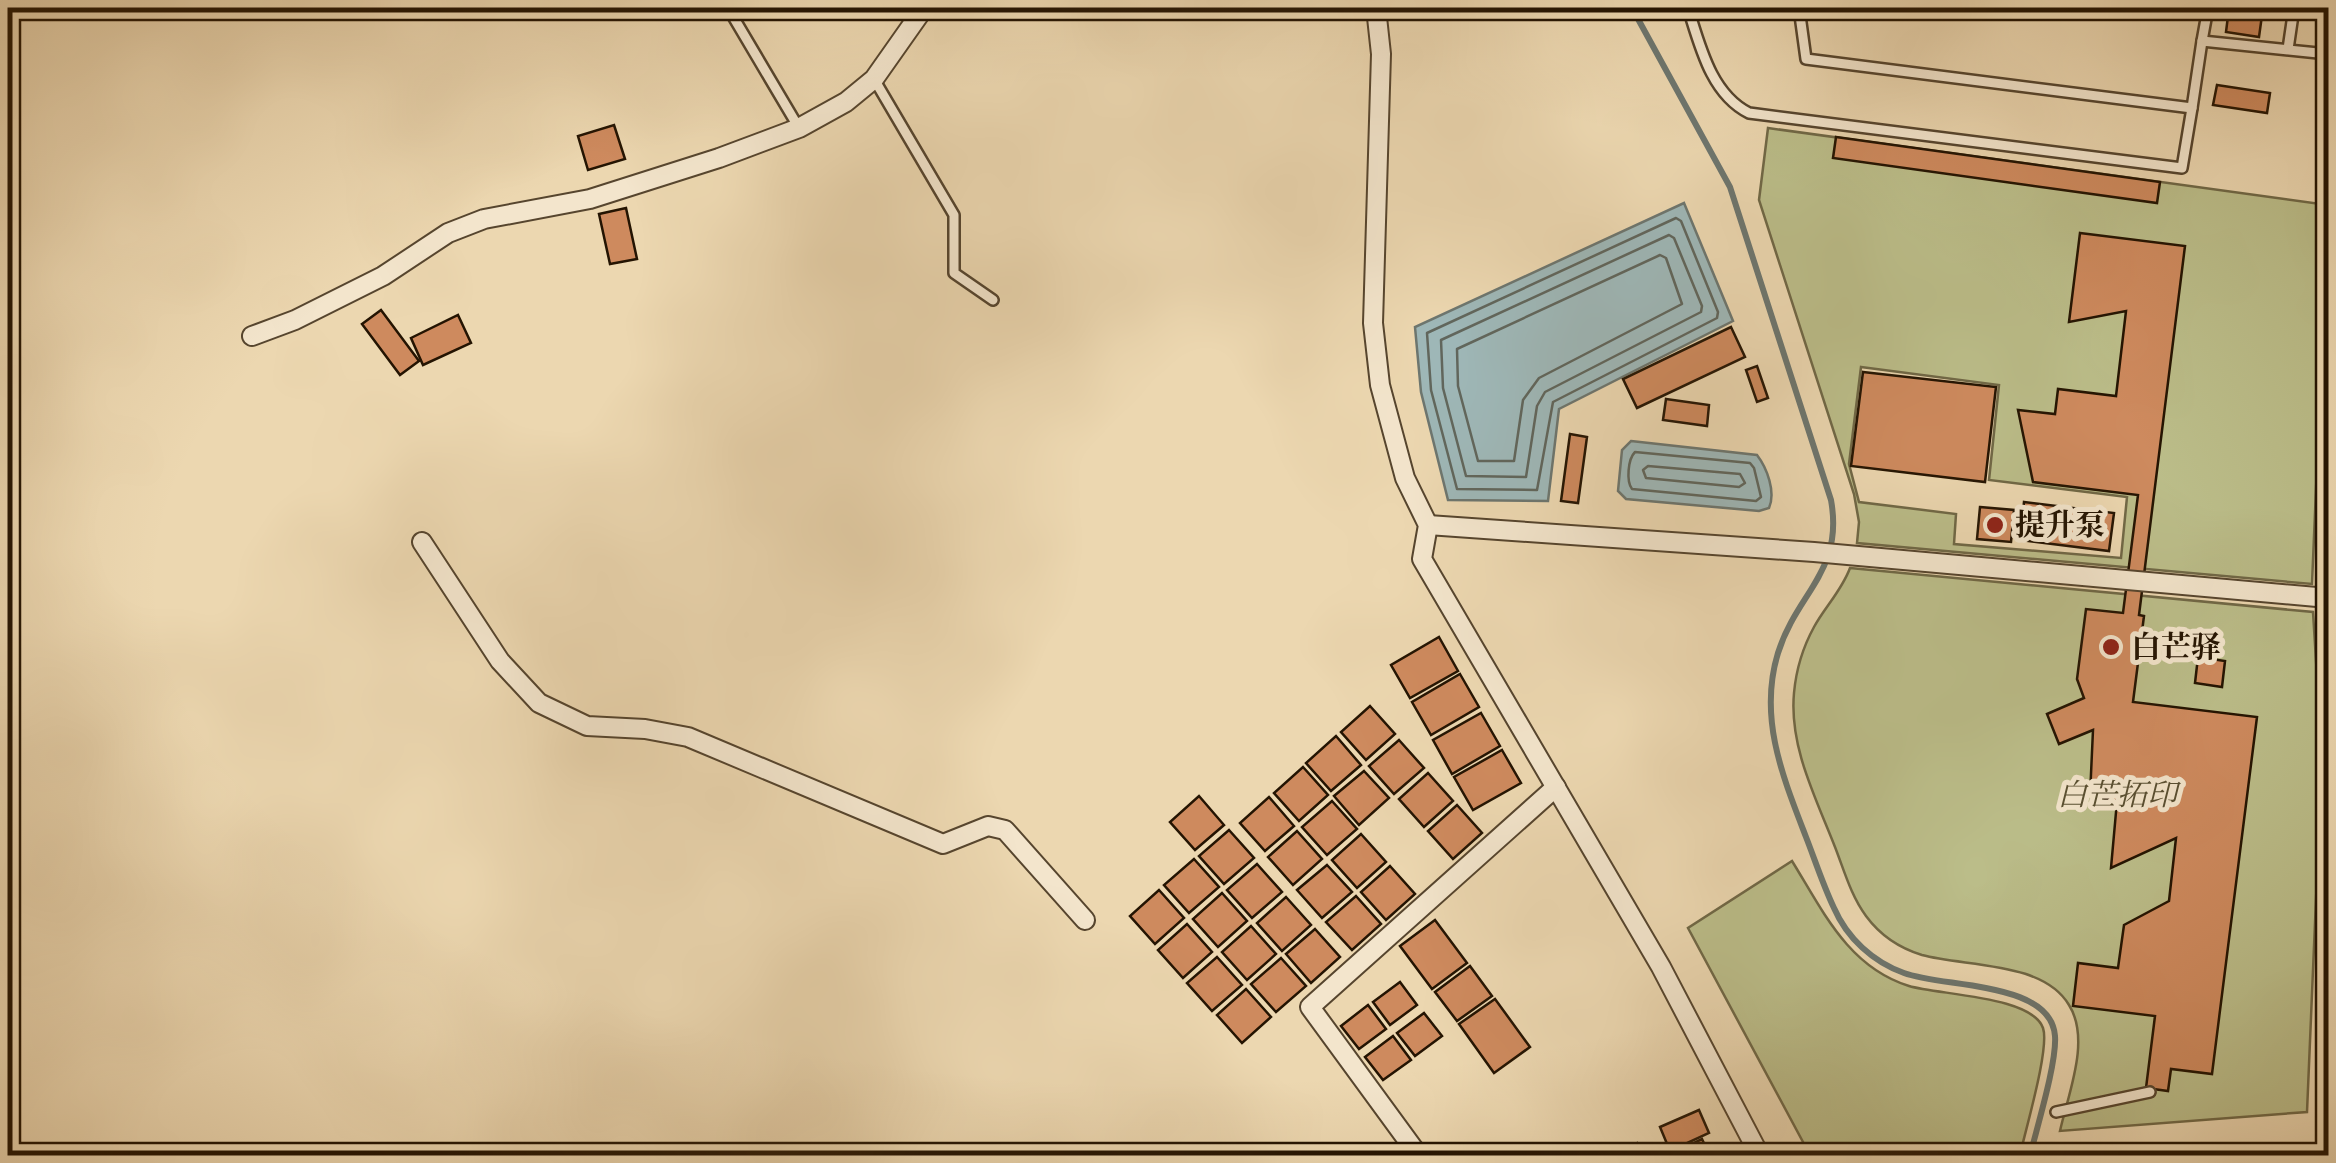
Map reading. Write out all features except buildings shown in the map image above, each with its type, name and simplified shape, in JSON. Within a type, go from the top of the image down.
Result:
[{"type":"street","points":[[252,336],[295,320],[383,276],[448,234],[484,218],[590,199],[800,128],[846,102],[874,78],[924,8]]},
{"type":"street","points":[[1376,8],[1381,54],[1374,324],[1380,385],[1405,478],[1428,524],[1422,558],[1661,967],[1760,1156]]},
{"type":"street","points":[[1428,524],[1814,552],[2328,598]]},
{"type":"street","points":[[422,542],[500,661],[540,703],[587,726],[645,729],[688,737],[943,844],[988,826],[1005,830],[1084,920]]},
{"type":"street","points":[[1419,1156],[1310,1007],[1556,788]]},
{"type":"lane","points":[[728,8],[800,128]]},
{"type":"lane","points":[[1688,8],[1720,90],[1732,105],[1749,113],[2182,168],[2208,8]]},
{"type":"lane","points":[[1800,8],[1806,59],[2192,108]]},
{"type":"lane","points":[[2288,49],[2294,8]]},
{"type":"lane","points":[[2202,41],[2328,54]]},
{"type":"lane","points":[[874,78],[954,215],[954,273],[993,300]]},
{"type":"lane","points":[[2056,1112],[2150,1092]]},
{"type":"green space","points":[[1768,128],[2328,205],[2312,584],[1857,543],[1859,522],[1854,494],[1759,200]],"holes":[[[1861,367],[1999,385],[1989,480],[2127,497],[2121,558],[1954,544],[1956,514],[1859,502],[1849,464]]]},
{"type":"green space","name":"白芒拓印","points":[[1850,568],[2313,612],[2322,758],[2307,1112],[2060,1131],[2076,1067],[2078,1034],[2069,1005],[2057,991],[2023,973],[1914,952],[1871,923],[1852,891],[1812,791],[1800,753],[1794,713],[1796,676],[1807,643]]},
{"type":"green space","points":[[1792,861],[1839,935],[1869,965],[1909,986],[2004,1003],[2035,1017],[2043,1028],[2043,1053],[2020,1155],[1810,1155],[1688,928]]},
{"type":"water","points":[[1684,203],[1733,321],[1559,409],[1548,501],[1448,500],[1421,392],[1415,327]]},
{"type":"water","points":[[1631,441],[1757,455],[1769,480],[1769,508],[1759,511],[1626,499],[1618,491],[1622,450]]},
{"type":"waterway","points":[[1632,8],[1730,187],[1831,500],[1831,546],[1825,564],[1786,632],[1773,677],[1772,724],[1789,792],[1834,908],[1862,948],[1904,973],[2016,996],[2035,1005],[2049,1018],[2055,1036],[2053,1062],[2030,1156]]},
{"type":"place","name":"提升泵","points":[[1995,525]]},
{"type":"place","name":"白芒驿","points":[[2111,647]]}]
